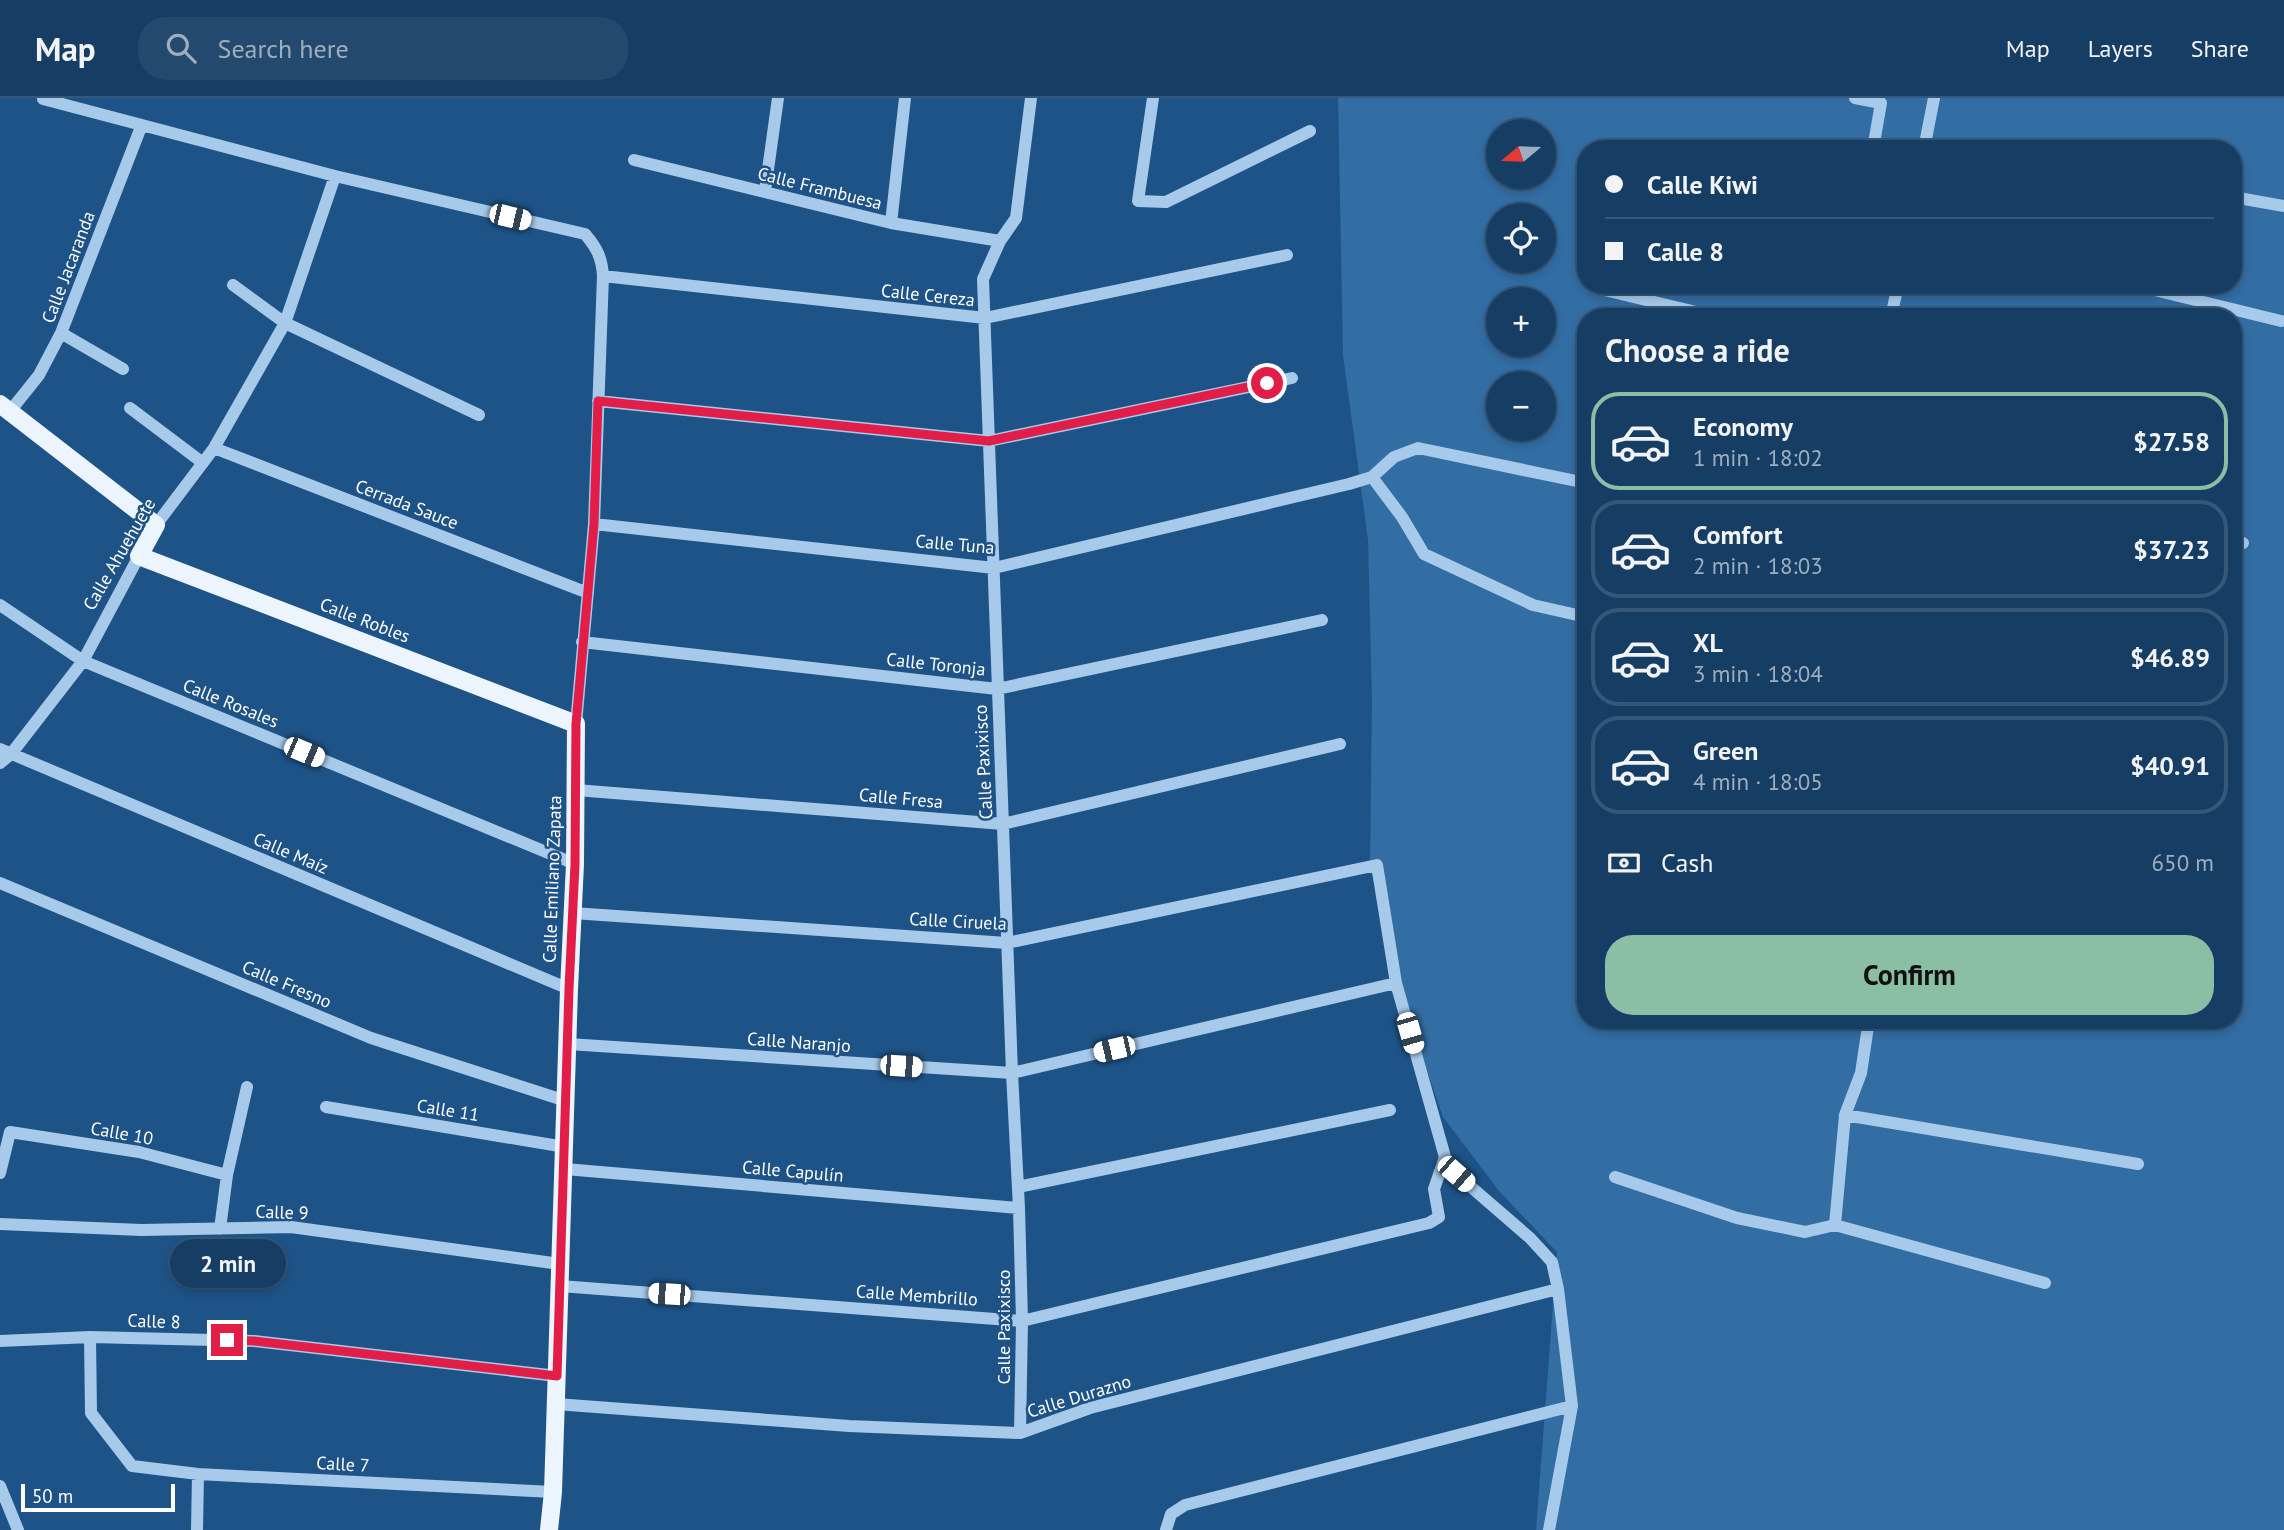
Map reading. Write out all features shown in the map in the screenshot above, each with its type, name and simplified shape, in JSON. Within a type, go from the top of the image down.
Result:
[{"type":"main road","points":[[5,407],[156,524]]},
{"type":"main road","name":"Calle Ahuehuete","points":[[139,556],[156,524]]},
{"type":"main road","name":"Calle Robles","points":[[139,556],[576,724]]},
{"type":"main road","name":"Calle Emiliano Zapata","points":[[549,1530],[553,1492],[565,1169],[575,864],[576,724]]},
{"type":"street","points":[[765,191],[778,98]]},
{"type":"street","points":[[891,223],[905,98]]},
{"type":"street","name":"Calle Paxixisco","points":[[1020,1433],[1022,1321],[1019,1208],[983,279],[1000,241],[1016,218],[1031,98]]},
{"type":"street","points":[[1153,98],[1138,201],[1166,202],[1310,131]]},
{"type":"street","points":[[1855,98],[1881,103],[1875,140]]},
{"type":"street","points":[[1925,140],[1934,98]]},
{"type":"street","points":[[43,99],[335,176]]},
{"type":"street","name":"Calle Jacaranda","points":[[5,407],[39,375],[61,333],[141,127]]},
{"type":"street","name":"Calle Frambuesa","points":[[634,160],[891,223],[1000,241]]},
{"type":"street","name":"Calle Emiliano Zapata","points":[[335,176],[585,234],[597,248],[603,276],[594,524],[576,724]]},
{"type":"street","name":"Calle Ahuehuete","points":[[156,524],[214,448],[285,323],[335,176]]},
{"type":"street","points":[[2242,199],[2284,206]]},
{"type":"street","name":"Calle Cereza","points":[[603,276],[985,318],[1287,255]]},
{"type":"street","points":[[233,285],[285,323],[480,415]]},
{"type":"street","points":[[1621,294],[1679,308]]},
{"type":"street","points":[[2171,294],[2228,308]]},
{"type":"street","points":[[2242,311],[2281,321]]},
{"type":"street","points":[[61,333],[123,369]]},
{"type":"street","points":[[598,401],[989,441],[1293,378]]},
{"type":"street","points":[[130,408],[203,463]]},
{"type":"street","name":"Cerrada Sauce","points":[[214,448],[588,593]]},
{"type":"street","points":[[1577,481],[1418,448],[1394,457],[1372,477],[1402,517],[1424,554],[1533,605],[1577,615]]},
{"type":"street","name":"Calle Tuna","points":[[594,524],[994,568],[1372,477]]},
{"type":"street","name":"Calle Ahuehuete","points":[[0,763],[6,751],[83,661],[139,556]]},
{"type":"street","name":"Calle Rosales","points":[[0,605],[83,661],[575,864]]},
{"type":"street","name":"Calle Toronja","points":[[582,642],[997,689],[1322,620]]},
{"type":"street","name":"Calle Fresa","points":[[576,790],[1003,824],[1340,744]]},
{"type":"street","name":"Calle Maíz","points":[[6,751],[569,989]]},
{"type":"street","name":"Calle Ciruela","points":[[573,913],[1007,943],[1377,864],[1396,983]]},
{"type":"street","name":"Calle Fresno","points":[[0,883],[370,1038],[566,1101]]},
{"type":"street","points":[[1396,983],[1445,1157],[1456,1174],[1530,1238],[1552,1262],[1558,1289],[1572,1406],[1546,1529]]},
{"type":"street","name":"Calle Naranjo","points":[[568,1044],[1012,1073],[1396,983]]},
{"type":"street","points":[[1835,1225],[1845,1115],[1861,1073],[1868,1029]]},
{"type":"street","points":[[220,1228],[227,1175],[247,1087]]},
{"type":"street","name":"Calle 11","points":[[326,1107],[565,1147]]},
{"type":"street","points":[[1018,1187],[1390,1110]]},
{"type":"street","points":[[1845,1115],[2138,1164]]},
{"type":"street","name":"Calle 10","points":[[0,1173],[10,1132],[139,1152],[227,1175]]},
{"type":"street","name":"Calle Membrillo","points":[[560,1286],[1022,1321],[1429,1223],[1439,1217],[1434,1189],[1445,1157]]},
{"type":"street","name":"Calle Capulín","points":[[565,1169],[1019,1208]]},
{"type":"street","points":[[1615,1177],[1750,1221],[1805,1232],[1835,1225],[2045,1283]]},
{"type":"street","name":"Calle 9","points":[[0,1224],[141,1230],[291,1227],[560,1264]]},
{"type":"street","name":"Calle Durazno","points":[[556,1404],[849,1426],[1020,1433],[1090,1408],[1558,1289]]},
{"type":"street","name":"Calle 8","points":[[0,1341],[90,1336],[254,1341],[557,1376]]},
{"type":"street","name":"Calle 7","points":[[90,1336],[91,1413],[132,1466],[198,1474],[553,1492]]},
{"type":"street","points":[[1166,1530],[1171,1514],[1185,1505],[1572,1406]]},
{"type":"street","points":[[197,1530],[198,1474]]},
{"type":"street","points":[[0,1486],[16,1525]]},
{"type":"street","points":[[0,1521],[16,1525]]},
{"type":"shaded area","points":[[1338,98],[2284,98],[2284,1530],[1536,1530],[1557,1252],[1499,1191],[1443,1117],[1391,966],[1370,863],[1372,701],[1368,540],[1343,355]]},
{"type":"route","points":[[227,1340],[557,1376],[575,864],[576,724],[594,524],[598,401],[989,441],[1267,383]]}]
